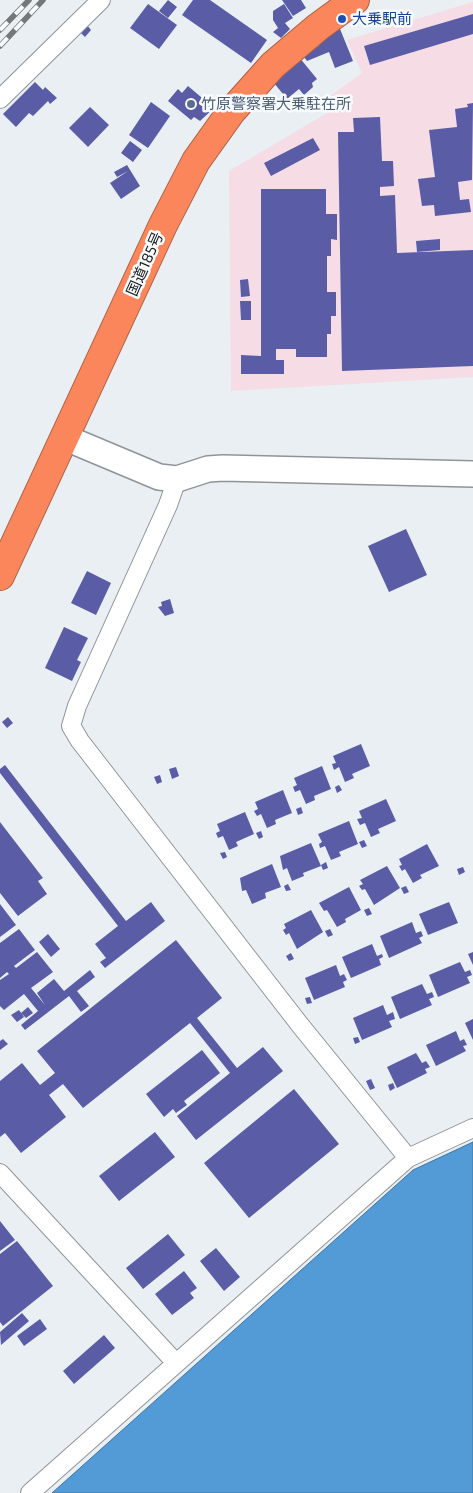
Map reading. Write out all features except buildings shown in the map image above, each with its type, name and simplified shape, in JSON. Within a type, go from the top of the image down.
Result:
[{"type":"highway","name":"国道185号","points":[[0,576],[66,438],[158,234],[196,161],[231,112],[273,65],[318,27],[355,0]]},
{"type":"street","points":[[0,99],[101,0]]},
{"type":"street","points":[[66,438],[159,477],[177,479],[208,469],[222,468],[473,474]]},
{"type":"street","points":[[177,479],[168,505],[77,706],[71,726],[80,741],[294,1017],[408,1158]]},
{"type":"street","points":[[30,1493],[408,1158],[473,1128]]},
{"type":"street","points":[[0,1173],[176,1363]]},
{"type":"shaded area","points":[[473,2],[473,377],[231,391],[229,171],[327,113],[330,96],[362,73],[347,40]]},
{"type":"water","points":[[473,1142],[473,1493],[52,1493],[413,1170]]},
{"type":"railway","points":[[0,30],[29,0]]},
{"type":"railway","points":[[0,46],[43,0]]},
{"type":"place","name":"大乗駅前","points":[[342,19]]},
{"type":"place","name":"竹原警察署大乗駐在所","points":[[191,104]]}]
